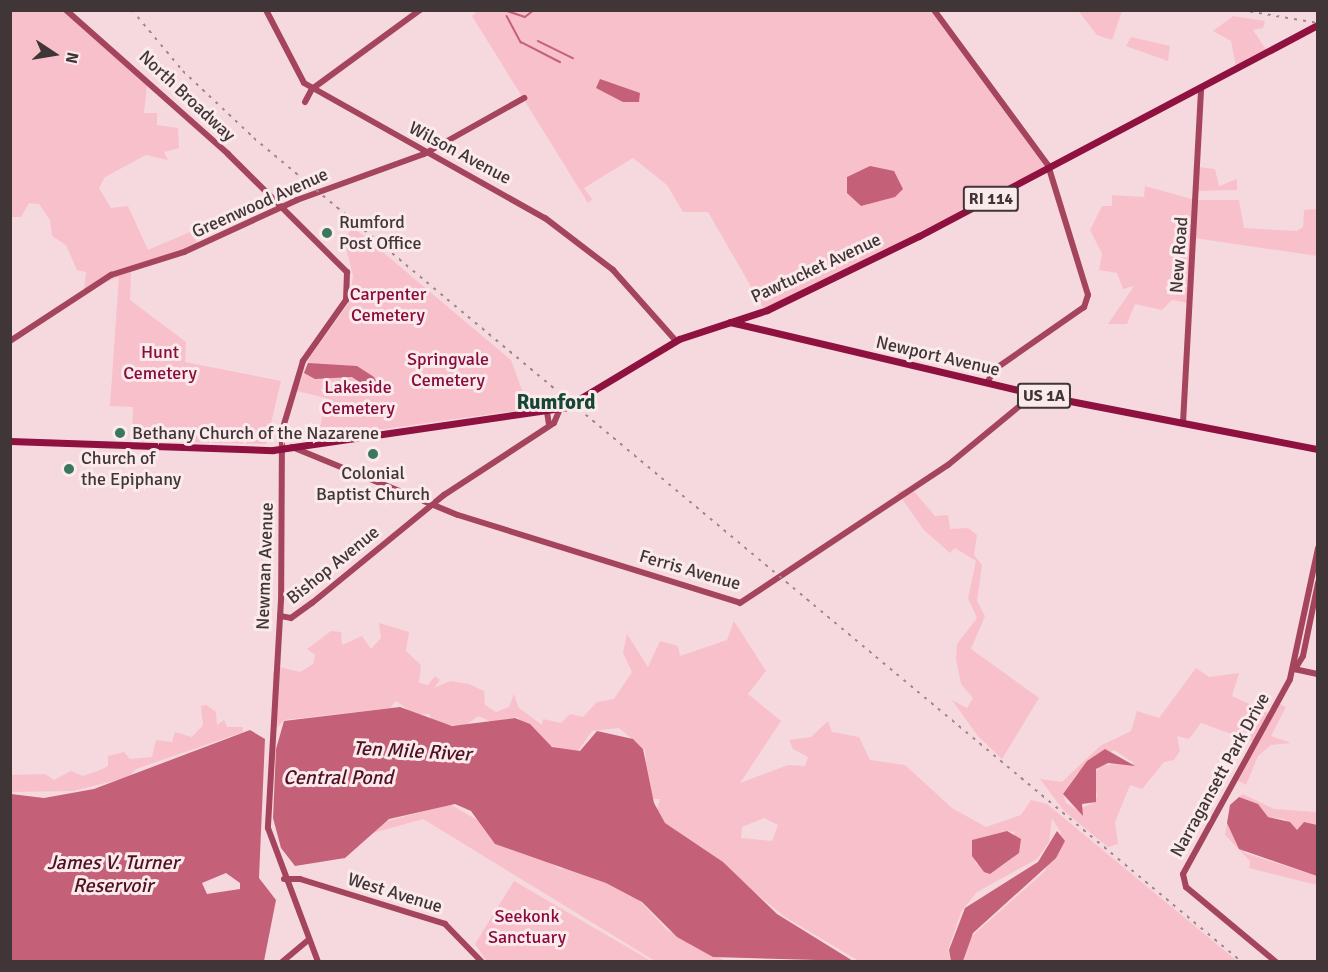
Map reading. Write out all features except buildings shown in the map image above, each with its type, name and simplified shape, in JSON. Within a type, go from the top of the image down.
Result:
[{"type":"main road","name":"Pawtucket Avenue","points":[[10,441],[283,448],[429,423],[560,409],[578,403],[676,341],[758,313],[1049,170],[1317,25]]},
{"type":"main road","points":[[758,313],[752,321],[759,330]]},
{"type":"main road","name":"Newport Avenue","points":[[730,322],[1034,394],[1317,449]]},
{"type":"street","name":"North Broadway","points":[[66,10],[284,206]]},
{"type":"street","name":"Wilson Avenue","points":[[266,10],[291,66],[312,89],[545,218],[600,258],[657,314],[676,341]]},
{"type":"street","points":[[305,102],[312,89],[420,10]]},
{"type":"street","points":[[934,10],[1049,170],[1088,302],[995,369],[987,383]]},
{"type":"street","name":"New Road","points":[[1183,423],[1201,88]]},
{"type":"street","name":"Greenwood Avenue","points":[[10,341],[111,275],[184,252],[284,206],[428,152],[524,98]]},
{"type":"street","name":"Newman Avenue","points":[[284,206],[344,265],[349,286],[342,308],[299,370],[282,431],[280,616],[268,828],[284,879],[318,962]]},
{"type":"street","name":"Ferris Avenue","points":[[292,447],[432,505],[740,603],[948,465],[1034,394]]},
{"type":"street","name":"Bishop Avenue","points":[[280,616],[291,618],[432,505],[549,424],[560,409]]},
{"type":"street","points":[[547,412],[549,424]]},
{"type":"street","name":"Narragansett Park Drive","points":[[1294,669],[1317,548]]},
{"type":"street","name":"Narragansett Park Drive","points":[[1276,962],[1182,880],[1303,656],[1317,583]]},
{"type":"street","points":[[1294,669],[1317,674]]},
{"type":"street","name":"West Avenue","points":[[284,879],[445,924],[482,962]]},
{"type":"street","points":[[282,962],[309,939]]},
{"type":"green space","points":[[478,10],[931,11],[1048,169],[764,309],[708,212],[683,212],[667,185],[633,158],[584,188],[592,199],[588,203],[472,16]]},
{"type":"green space","points":[[11,11],[67,11],[147,86],[144,113],[157,113],[157,125],[178,128],[179,148],[164,152],[168,160],[146,155],[105,177],[99,188],[111,208],[128,206],[148,250],[190,232],[199,245],[84,291],[86,272],[77,270],[66,245],[52,236],[50,220],[39,204],[29,203],[21,217],[11,217]]},
{"type":"green space","points":[[1122,11],[1112,40],[1097,35],[1079,12]]},
{"type":"green space","points":[[1233,16],[1265,21],[1263,28],[1253,30],[1267,51],[1236,67],[1231,41],[1213,31]]},
{"type":"green space","points":[[1131,37],[1170,46],[1168,61],[1126,46]]},
{"type":"green space","points":[[1198,167],[1215,169],[1219,186],[1237,179],[1237,190],[1197,191]]},
{"type":"green space","points":[[1145,186],[1195,200],[1239,200],[1244,228],[1297,231],[1303,227],[1304,210],[1317,209],[1317,256],[1194,238],[1189,303],[1172,300],[1162,310],[1135,304],[1127,324],[1108,324],[1134,286],[1123,289],[1117,273],[1099,270],[1102,254],[1090,230],[1102,206],[1112,206],[1112,195],[1144,197]]},
{"type":"green space","points":[[353,227],[511,360],[529,409],[318,438],[326,398],[297,391],[310,357],[350,301],[353,276],[344,239]]},
{"type":"green space","name":"Hunt Cemetery","points":[[131,272],[130,300],[186,342],[185,362],[281,381],[266,444],[132,441],[133,407],[110,406],[119,275]]},
{"type":"green space","points":[[911,488],[935,516],[948,515],[950,529],[968,528],[977,535],[974,555],[982,565],[977,601],[985,616],[971,649],[1039,698],[1002,759],[977,735],[952,700],[967,708],[973,698],[961,684],[956,659],[957,644],[977,618],[968,598],[976,561],[955,548],[950,553],[924,530],[897,492]]},
{"type":"green space","points":[[734,621],[766,671],[748,694],[781,721],[740,783],[788,765],[805,766],[808,757],[793,749],[789,740],[811,737],[828,721],[832,732],[859,737],[870,760],[905,765],[952,808],[986,827],[1021,815],[1031,800],[1047,804],[1237,961],[963,961],[971,937],[1045,871],[1061,833],[1052,818],[1049,842],[1037,859],[977,892],[961,912],[948,950],[951,961],[859,961],[785,917],[693,842],[678,842],[656,813],[660,799],[653,799],[648,787],[645,750],[619,728],[592,731],[576,754],[549,745],[517,717],[492,722],[478,716],[466,725],[435,725],[429,714],[416,715],[396,701],[390,708],[284,720],[272,733],[273,672],[278,674],[279,667],[300,672],[313,664],[315,655],[307,649],[331,631],[341,632],[342,645],[362,636],[371,649],[381,638],[379,623],[409,632],[406,651],[421,665],[419,683],[428,685],[435,676],[440,680],[434,688],[450,681],[469,684],[484,691],[485,705],[496,712],[509,707],[514,694],[518,707],[542,725],[543,719],[561,723],[570,714],[583,717],[597,702],[614,699],[632,672],[623,653],[627,634],[648,667],[660,641],[678,646],[680,656],[727,640]],"holes":[[[764,818],[778,825],[772,841],[741,838],[742,827]],[[1007,831],[1014,832],[1013,858],[996,870],[976,864],[972,840]]]},
{"type":"green space","points":[[1196,668],[1209,677],[1239,673],[1232,696],[1270,714],[1278,703],[1286,707],[1271,736],[1291,743],[1271,745],[1258,756],[1246,785],[1234,778],[1254,742],[1201,723],[1189,739],[1177,736],[1180,751],[1174,760],[1164,762],[1142,789],[1130,785],[1115,822],[1118,844],[1108,847],[1064,811],[1040,779],[1062,782],[1100,746],[1131,731],[1137,711],[1159,718]],"holes":[[[1114,750],[1134,763],[1102,765],[1093,774],[1097,796],[1093,803],[1077,810],[1066,803],[1063,794],[1078,772]]]},
{"type":"green space","points":[[206,705],[216,712],[217,725],[224,720],[227,727],[243,727],[243,732],[136,769],[129,777],[73,791],[11,792],[10,775],[45,774],[54,780],[71,771],[83,776],[100,770],[108,766],[108,756],[124,752],[130,759],[152,757],[156,740],[172,742],[175,732],[192,737],[203,725],[201,706]]},
{"type":"green space","points":[[1243,794],[1274,809],[1317,812],[1317,825],[1297,830],[1284,819],[1267,817],[1260,807],[1239,797]]},
{"type":"green space","points":[[450,804],[560,869],[580,867],[637,898],[667,930],[726,961],[655,961],[423,819],[369,834],[381,823]]},
{"type":"green space","points":[[1227,823],[1245,853],[1317,876],[1317,885],[1249,868],[1250,861],[1225,835]]},
{"type":"green space","name":"Seekonk Sanctuary","points":[[514,881],[651,961],[486,960],[475,944]]},
{"type":"water","points":[[600,79],[640,93],[639,102],[623,102],[596,88]]},
{"type":"water","points":[[870,166],[894,171],[903,189],[895,197],[861,206],[847,193],[847,177]]},
{"type":"water","points":[[308,363],[357,366],[374,377],[379,388],[371,390],[352,377],[315,379],[304,373]]},
{"type":"water","name":"Central Pond","points":[[400,707],[452,726],[515,718],[530,724],[552,747],[580,751],[597,731],[633,739],[643,749],[654,803],[665,823],[723,862],[777,914],[853,961],[713,957],[677,937],[642,902],[606,883],[495,844],[471,811],[455,804],[389,819],[345,858],[295,866],[281,848],[273,818],[276,749],[284,721]]},
{"type":"water","name":"James V. Turner Reservoir","points":[[250,730],[265,739],[259,878],[276,900],[264,961],[11,961],[11,794],[44,798],[94,789]],"holes":[[[226,873],[240,883],[240,889],[207,894],[202,883]]]},
{"type":"water","points":[[1105,749],[1135,766],[1108,763],[1096,769],[1096,802],[1082,804],[1083,816],[1063,794],[1087,761]]},
{"type":"water","points":[[1239,797],[1258,804],[1268,817],[1290,822],[1297,830],[1304,822],[1317,825],[1317,876],[1239,849],[1227,823],[1230,805]]},
{"type":"water","points":[[1007,831],[1021,839],[1019,853],[990,874],[984,872],[972,856],[972,840]]},
{"type":"water","points":[[1057,831],[1065,841],[1056,858],[973,933],[963,961],[951,961],[949,950],[965,908],[1038,862]]},
{"type":"waterway","points":[[504,10],[525,17],[534,10]]},
{"type":"waterway","points":[[507,16],[521,42],[560,62]]},
{"type":"waterway","points":[[538,41],[573,58]]},
{"type":"railway","points":[[132,10],[183,71],[254,138],[1242,962]]},
{"type":"railway","points":[[1241,10],[1318,23]]},
{"type":"place","name":"Rumford Post Office","points":[[327,233]]},
{"type":"place","name":"Bethany Church of the Nazarene","points":[[120,433]]},
{"type":"place","name":"Colonial Baptist Church","points":[[373,454]]},
{"type":"place","name":"Church of the Epiphany","points":[[69,469]]},
{"type":"district","name":"Rumford","points":[[556,402]]},
{"type":"park label","name":"Carpenter Cemetery","points":[[388,305]]},
{"type":"park label","name":"Springvale Cemetery","points":[[448,370]]},
{"type":"park label","name":"Lakeside Cemetery","points":[[358,398]]},
{"type":"water label","name":"Ten Mile River","points":[[412,751]]}]
